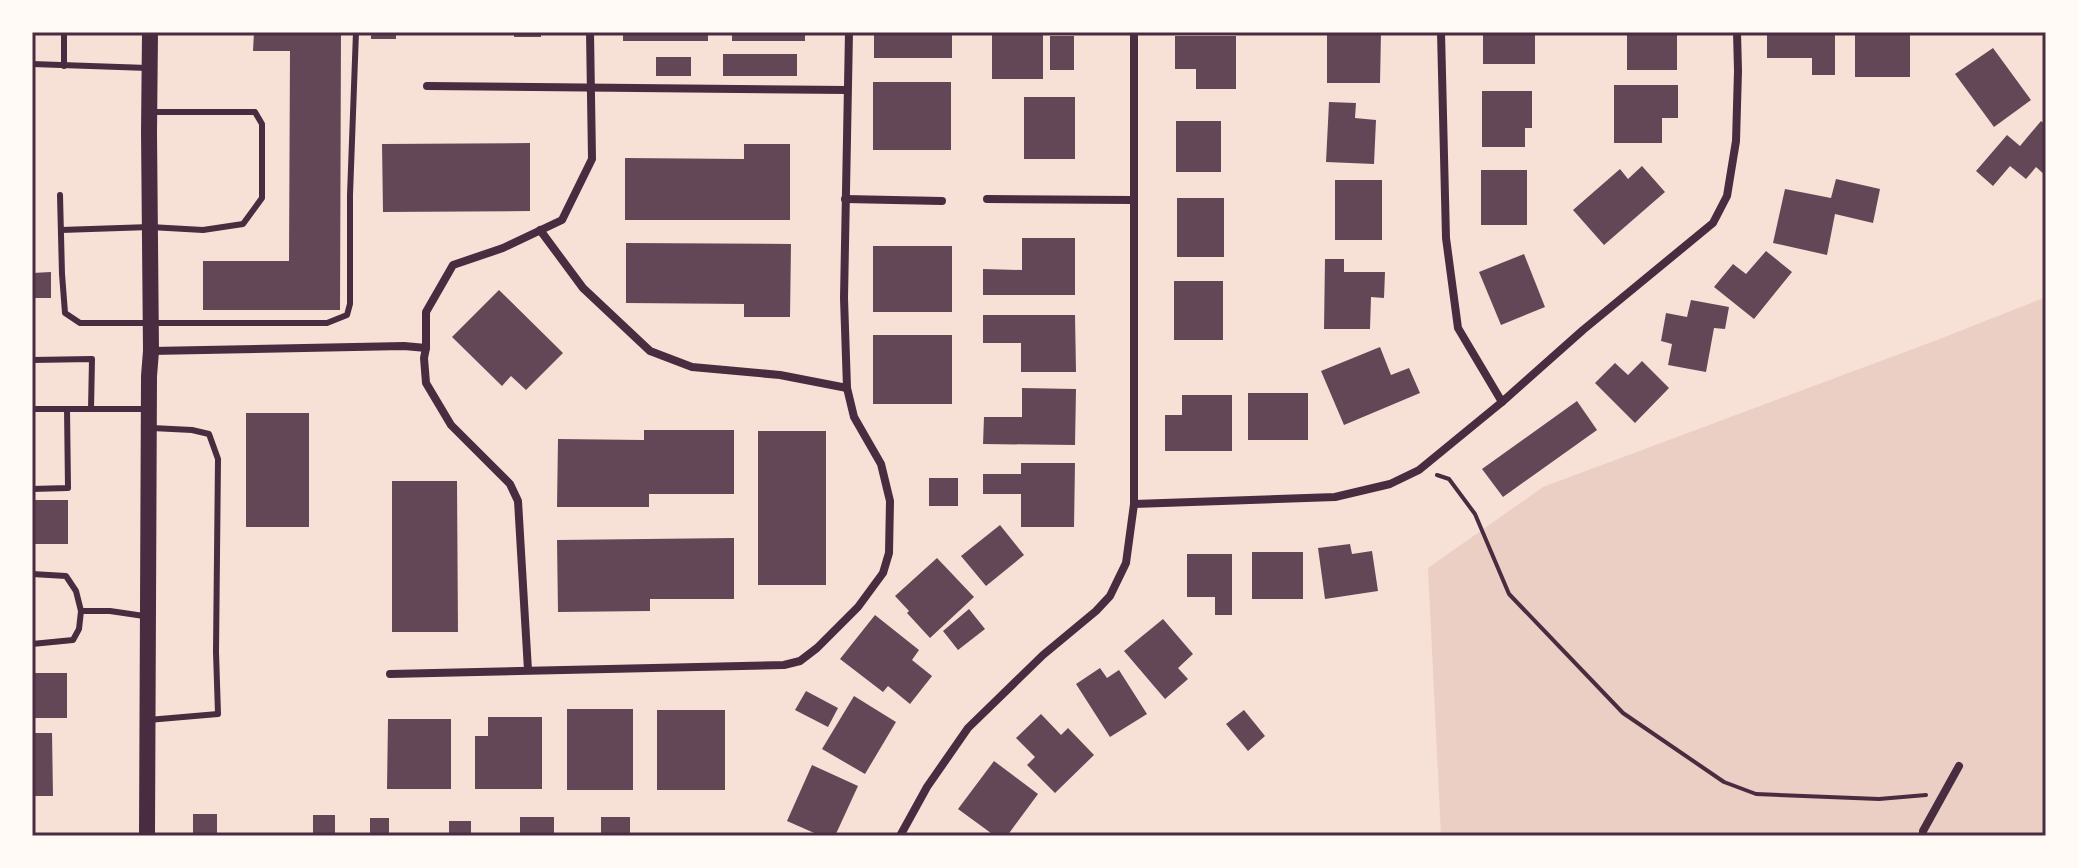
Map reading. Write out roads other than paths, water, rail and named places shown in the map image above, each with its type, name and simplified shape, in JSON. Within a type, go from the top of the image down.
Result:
[{"type":"main road","points":[[147,836],[150,32]]},
{"type":"street","points":[[528,670],[518,501],[510,484],[451,425],[426,383],[426,312],[453,265],[503,248],[562,220],[592,159],[590,32]]},
{"type":"street","points":[[390,674],[784,665],[800,661],[817,648],[858,607],[883,573],[889,553],[890,501],[881,464],[854,417],[847,388],[844,298],[849,32]]},
{"type":"street","points":[[900,836],[927,787],[968,728],[1043,655],[1096,611],[1110,596],[1126,563],[1134,504],[1134,32]]},
{"type":"street","points":[[1441,32],[1446,238],[1458,328],[1502,402]]},
{"type":"street","points":[[1134,504],[1335,497],[1390,484],[1419,470],[1713,223],[1727,196],[1736,141],[1737,32]]},
{"type":"street","points":[[427,86],[847,90]]},
{"type":"street","points":[[845,199],[942,201]]},
{"type":"street","points":[[987,199],[1133,200]]},
{"type":"street","points":[[540,230],[583,288],[650,351],[692,367],[780,375],[847,388]]},
{"type":"street","points":[[151,351],[426,348]]},
{"type":"street","points":[[1923,836],[1959,766]]},
{"type":"lane","points":[[64,32],[64,66]]},
{"type":"lane","points":[[60,195],[65,313],[80,323],[327,323],[347,315],[350,304],[350,195],[356,32]]},
{"type":"lane","points":[[32,64],[150,68]]},
{"type":"lane","points":[[61,230],[150,227],[203,230],[243,224],[262,198],[262,124],[255,112],[149,112]]},
{"type":"lane","points":[[32,360],[92,359],[91,409]]},
{"type":"lane","points":[[32,409],[149,409]]},
{"type":"lane","points":[[32,489],[68,488],[67,409]]},
{"type":"lane","points":[[148,720],[218,714],[218,459],[209,434],[149,428]]},
{"type":"lane","points":[[32,574],[66,576],[76,591],[81,611],[79,629],[73,640],[32,644]]},
{"type":"lane","points":[[81,611],[148,616]]}]
